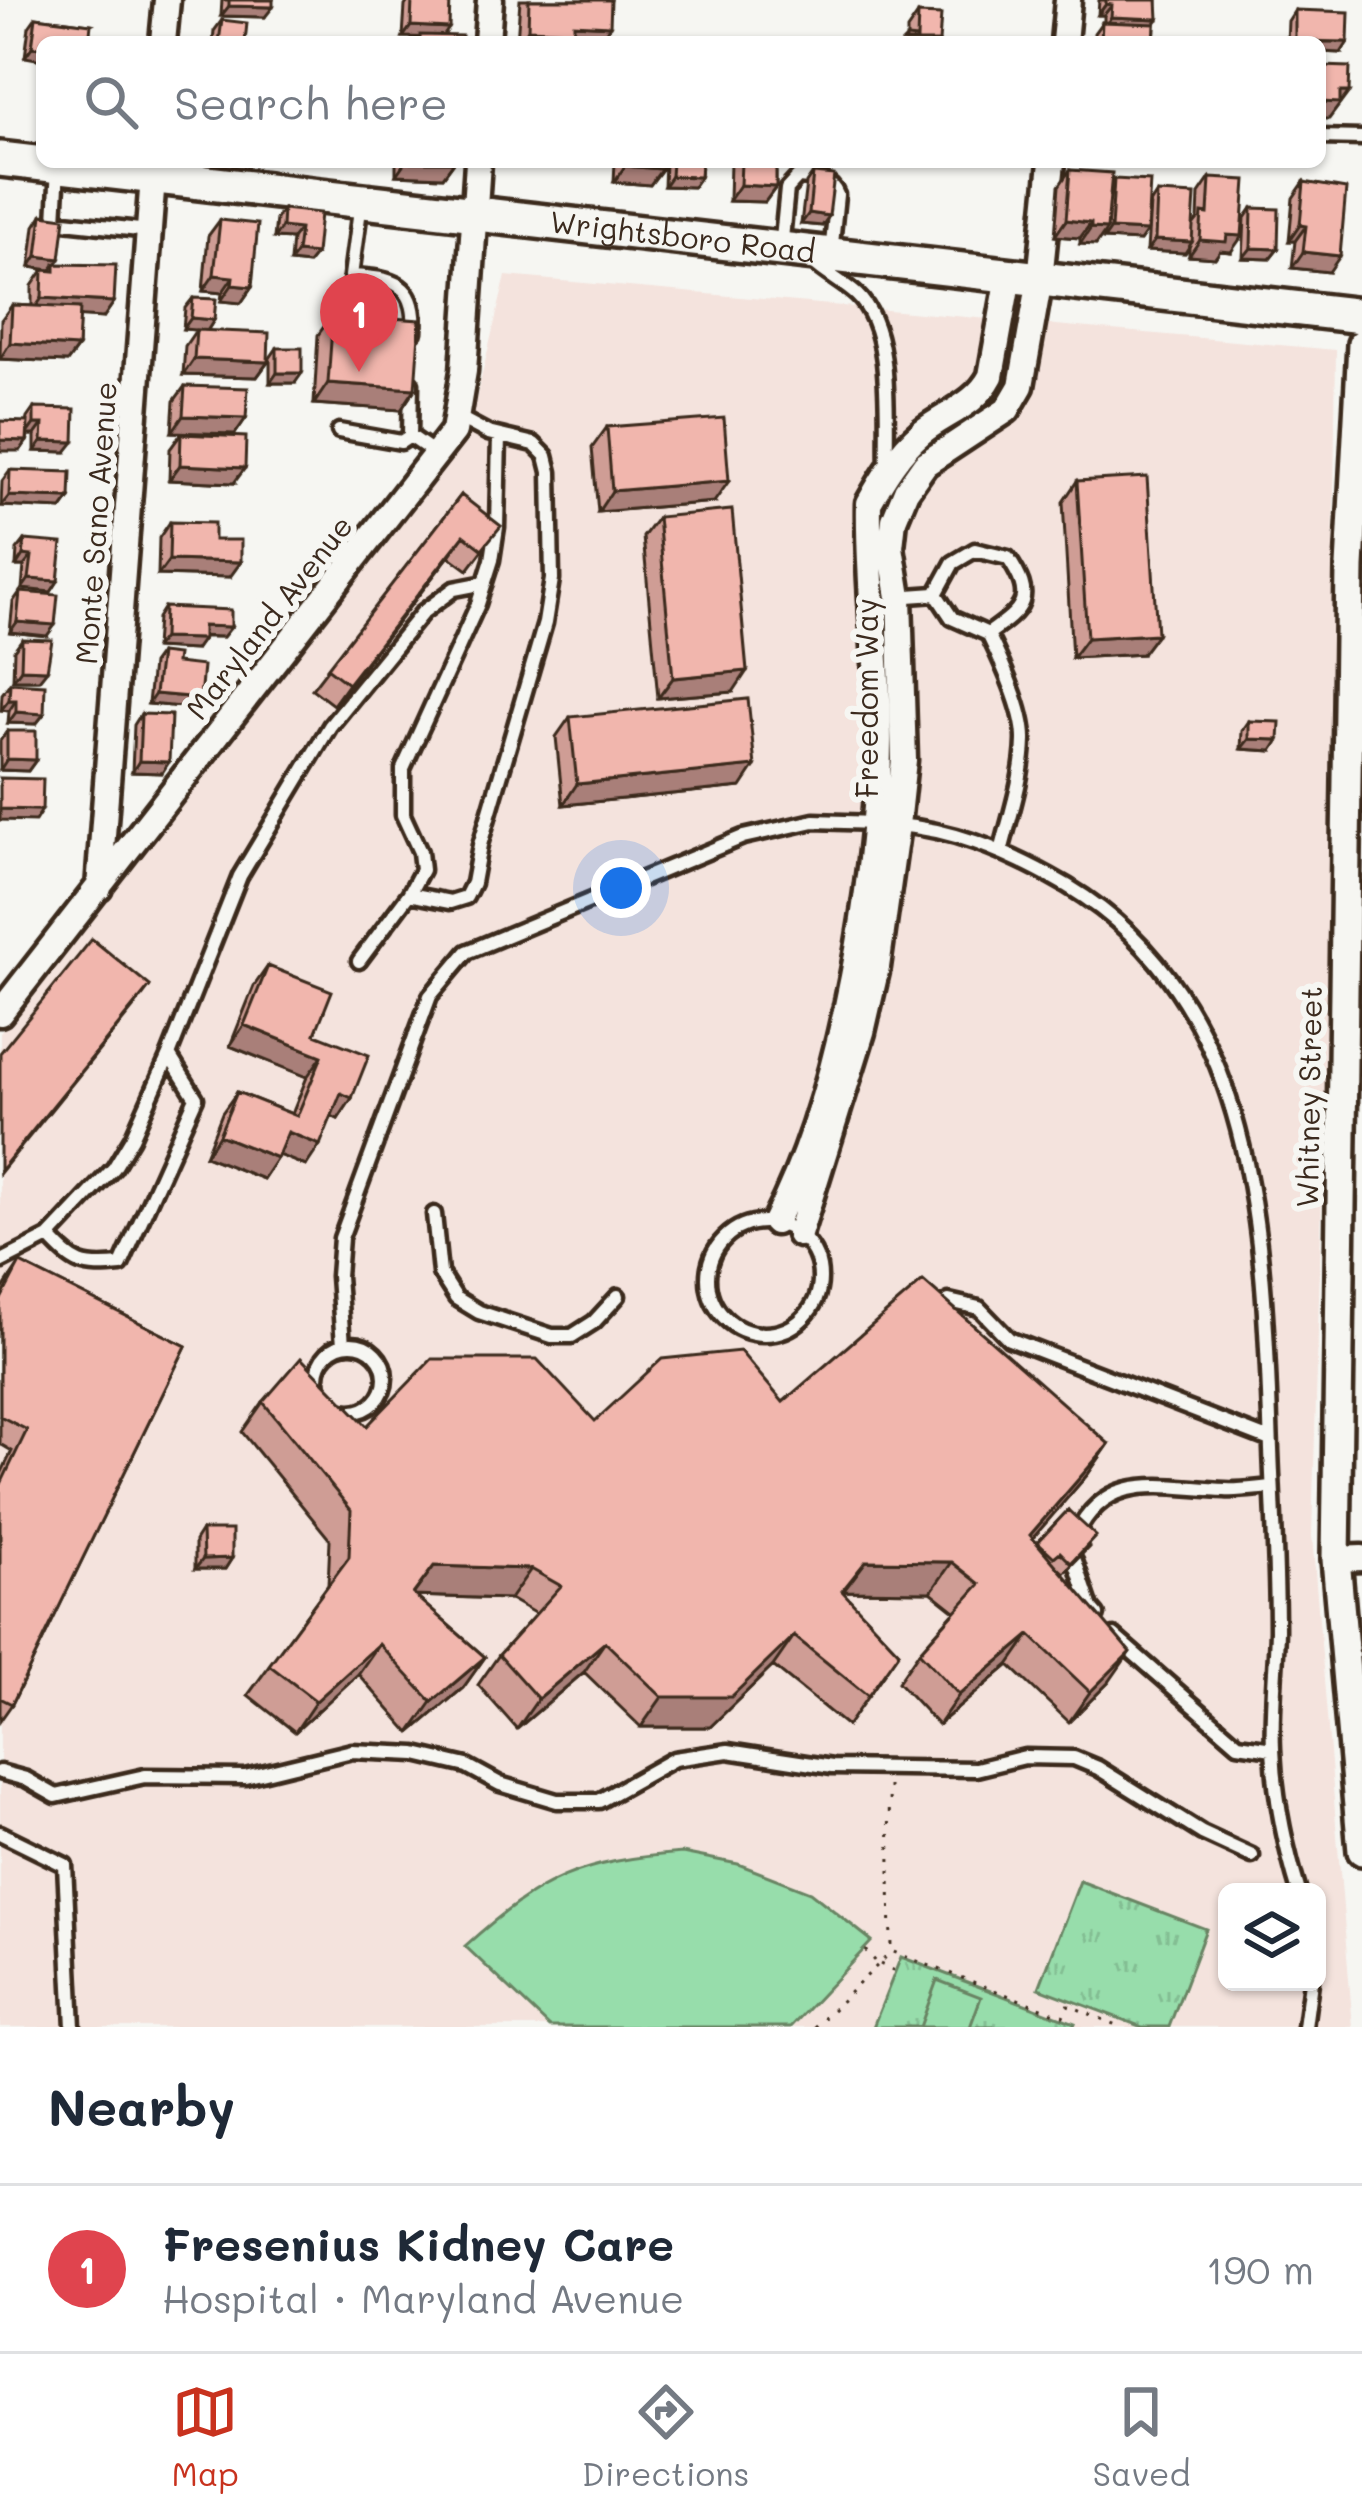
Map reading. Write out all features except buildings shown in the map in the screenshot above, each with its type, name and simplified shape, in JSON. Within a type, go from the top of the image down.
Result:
[{"type":"main road","name":"Wrightsboro Road","points":[[0,159],[36,163]]},
{"type":"main road","name":"Wrightsboro Road","points":[[154,169],[474,214],[810,224],[1025,277],[1362,316]]},
{"type":"street","points":[[163,36],[166,0]]},
{"type":"street","points":[[487,36],[490,0]]},
{"type":"street","points":[[1065,36],[1068,0]]},
{"type":"street","name":"Maryland Avenue","points":[[0,1013],[454,431],[464,371],[478,168]]},
{"type":"street","points":[[1025,277],[1051,168]]},
{"type":"street","name":"Monte Sano Avenue","points":[[100,888],[154,169]]},
{"type":"street","name":"Freedom Way","points":[[799,1234],[862,1032],[879,955],[885,824],[878,776],[868,503],[887,471],[922,432],[984,389],[1025,277]]},
{"type":"street","name":"Freedom Way","points":[[775,1222],[791,1190],[842,1030],[885,824],[904,760],[899,597],[891,547],[894,520],[906,491],[926,464],[1007,410],[1021,386],[1025,277]]},
{"type":"street","name":"Whitney Street","points":[[1362,344],[1350,567],[1349,1558],[1362,1851]]},
{"type":"lane","points":[[1326,137],[1362,139]]},
{"type":"lane","points":[[58,168],[55,221],[149,231]]},
{"type":"lane","points":[[361,201],[351,276],[388,278],[409,294],[416,314],[413,350]]},
{"type":"lane","points":[[810,224],[878,329],[883,349],[887,471]]},
{"type":"lane","points":[[410,436],[411,368]]},
{"type":"lane","points":[[409,894],[450,902],[466,897],[473,883],[545,623],[552,579],[546,456],[534,444],[499,436],[457,416]]},
{"type":"lane","points":[[339,431],[401,442],[410,436]]},
{"type":"lane","points":[[410,436],[436,454]]},
{"type":"lane","points":[[358,961],[422,870],[420,852],[403,815],[403,769],[484,584],[497,527],[499,436]]},
{"type":"lane","points":[[936,594],[953,562],[975,550],[1008,558],[1023,580],[1025,597],[1014,615],[988,634]]},
{"type":"lane","points":[[0,1262],[49,1237],[114,1168],[169,1055],[240,876],[330,726],[423,612],[454,589],[484,584]]},
{"type":"lane","points":[[873,597],[936,594]]},
{"type":"lane","points":[[936,594],[952,618],[988,634],[1024,736],[1017,791],[1001,852]]},
{"type":"lane","points":[[344,1345],[338,1276],[341,1238],[430,995],[467,952],[743,837],[814,821],[885,824],[968,838],[1089,896],[1160,967],[1204,1033],[1222,1073],[1250,1170],[1265,1274],[1277,1628],[1273,1749],[1284,1841],[1296,1883]]},
{"type":"lane","points":[[49,1237],[73,1262],[93,1268],[121,1265],[196,1098],[169,1055]]},
{"type":"lane","points":[[434,1214],[440,1273],[455,1298],[479,1312],[552,1336],[572,1336],[594,1322],[617,1296]]},
{"type":"lane","points":[[775,1222],[799,1234],[818,1262],[815,1302],[794,1326],[781,1332],[761,1335],[741,1330],[716,1309],[707,1286],[709,1262],[730,1233],[745,1224],[775,1222]]},
{"type":"lane","points":[[937,1308],[949,1301],[979,1308],[1009,1339],[1270,1440]]},
{"type":"lane","points":[[344,1345],[371,1350],[384,1368],[386,1382],[377,1401],[355,1413],[330,1406],[317,1386],[324,1357],[344,1345]]},
{"type":"lane","points":[[1076,1535],[1092,1505],[1112,1493],[1144,1486],[1225,1490],[1272,1486]]},
{"type":"lane","points":[[1075,1561],[1090,1608],[1118,1640],[1238,1744],[1273,1749]]},
{"type":"lane","points":[[0,1772],[26,1779],[56,1796],[146,1776],[245,1778],[352,1751],[416,1754],[467,1766],[500,1784],[557,1801],[599,1801],[674,1759],[728,1751],[832,1767],[976,1769],[1025,1757],[1074,1758],[1098,1768],[1202,1834],[1252,1856]]},
{"type":"lane","points":[[0,1833],[64,1865],[73,2027]]},
{"type":"lane","points":[[1305,2027],[1310,1991]]},
{"type":"path","points":[[814,2027],[891,1952],[889,1766]]},
{"type":"path","points":[[865,1950],[895,1971]]},
{"type":"path","points":[[891,1952],[1063,2016],[1068,2005],[1121,2027]]},
{"type":"shaded area","points":[[506,276],[1336,350],[1327,1023],[1312,1536],[1353,2027],[0,2027],[0,1033],[467,436]]},
{"type":"green space","points":[[682,1853],[738,1864],[810,1892],[872,1941],[791,2027],[550,2027],[465,1946],[517,1903],[564,1877],[616,1861]]},
{"type":"green space","points":[[1080,1881],[1206,1929],[1169,2027],[1142,2027],[1039,1988]]},
{"type":"green space","points":[[901,1957],[1075,2023],[1073,2027],[873,2027]]},
{"type":"green space","points":[[937,1980],[981,1997],[970,2027],[920,2027]]},
{"type":"place","name":"Fresenius Kidney Care","points":[[359,372]]}]
